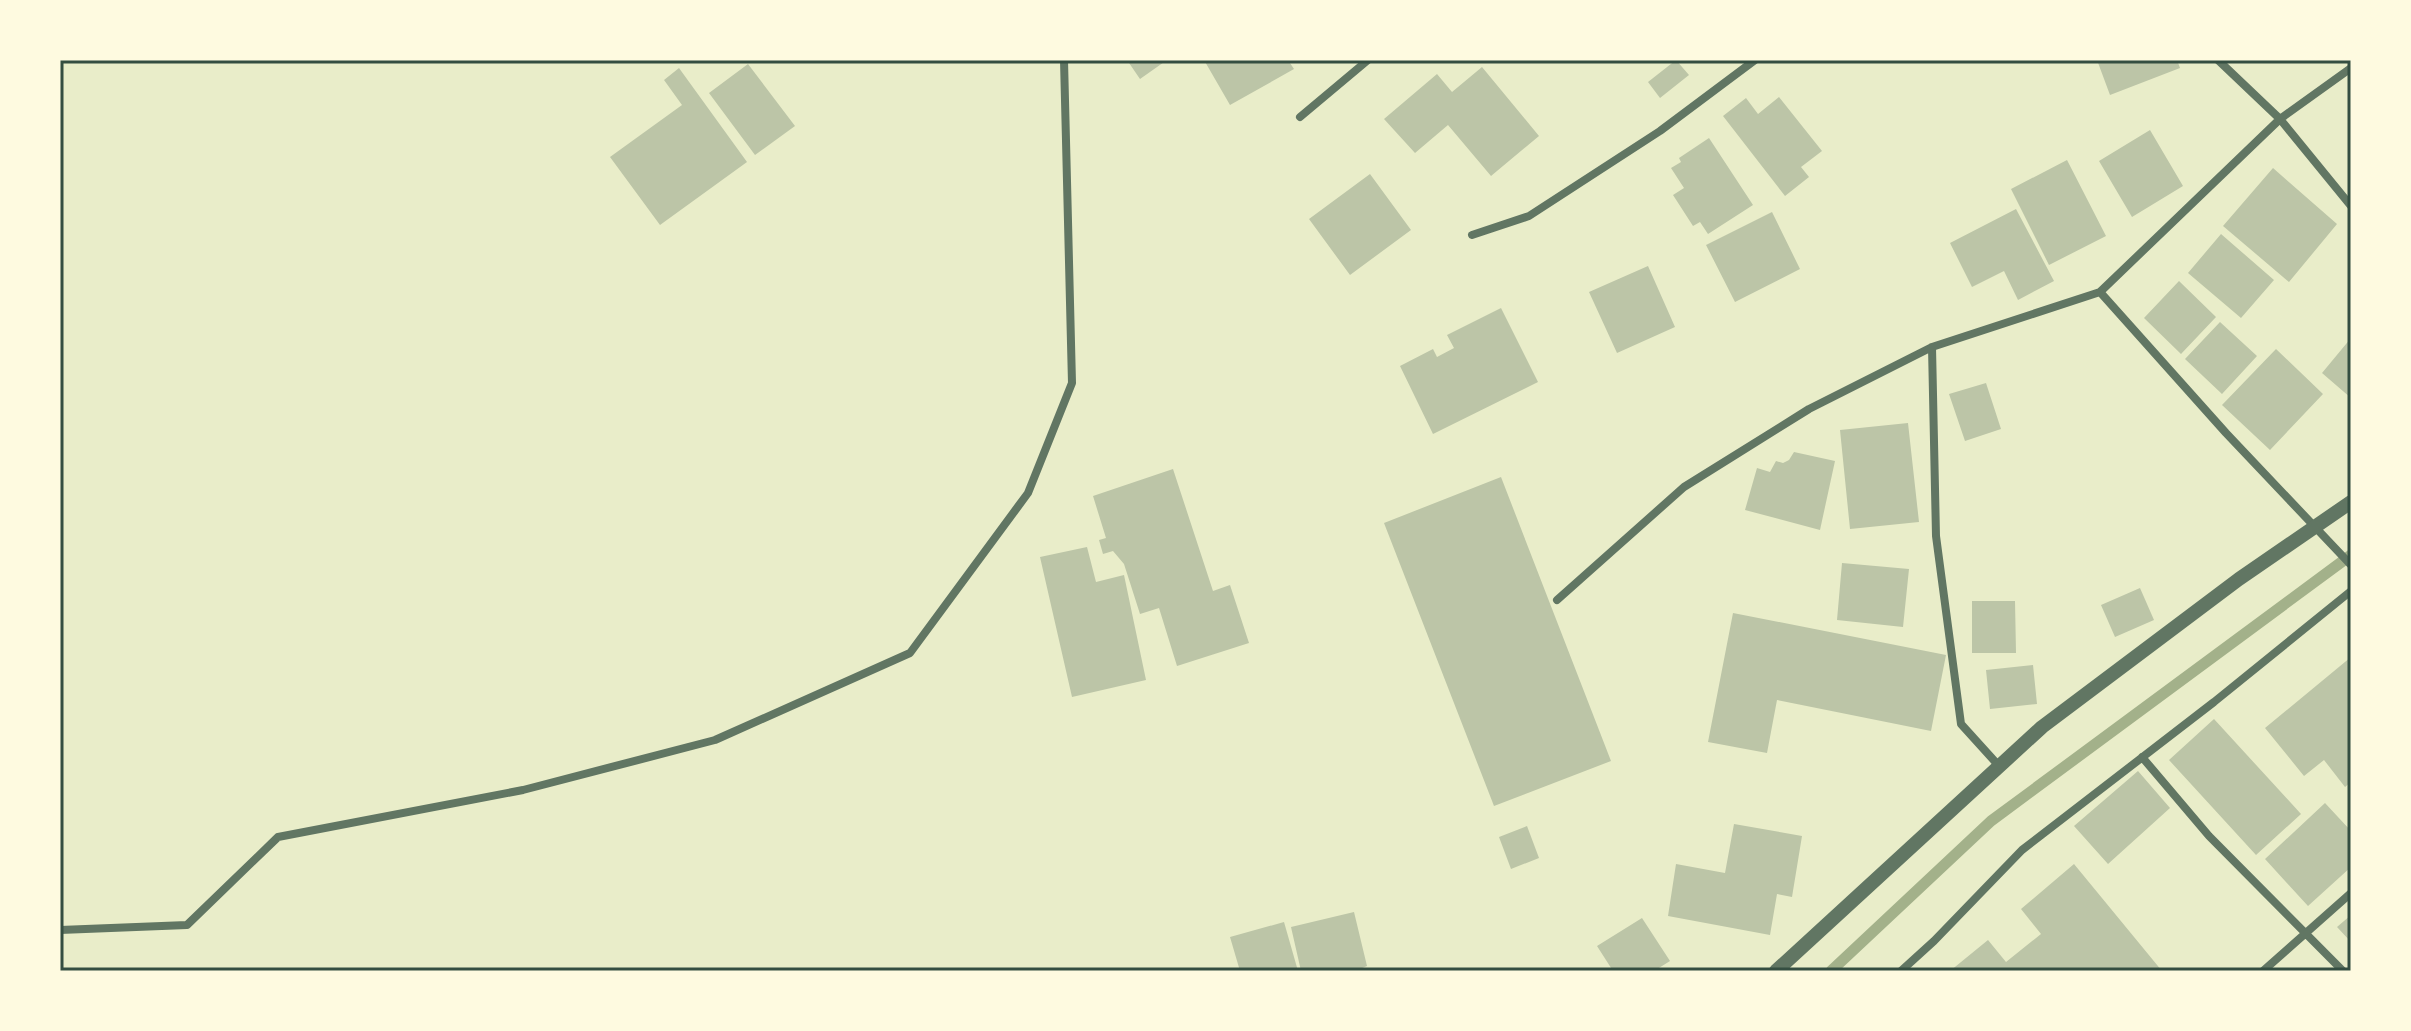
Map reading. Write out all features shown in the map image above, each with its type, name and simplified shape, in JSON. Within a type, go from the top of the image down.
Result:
[{"type":"street","points":[[60,930],[187,925],[278,837],[523,790],[715,740],[910,653],[1028,493],[1072,383],[1064,60]]},
{"type":"street","points":[[1300,117],[1368,60]]},
{"type":"street","points":[[1472,235],[1529,216],[1660,131],[1755,60]]},
{"type":"street","points":[[2218,60],[2280,119],[2351,206]]},
{"type":"street","points":[[1557,600],[1684,487],[1809,409],[1932,347],[2100,292],[2280,119],[2351,68]]},
{"type":"street","points":[[2100,292],[2226,433],[2351,565]]},
{"type":"street","points":[[1932,347],[1936,536],[1961,724],[1999,766]]},
{"type":"street","points":[[1776,971],[2042,727],[2239,579],[2351,502]]},
{"type":"street","points":[[1901,971],[2022,850],[2351,591]]},
{"type":"street","points":[[2142,757],[2209,836],[2343,971]]},
{"type":"street","points":[[2263,971],[2351,893]]},
{"type":"building","points":[[1127,60],[1167,60],[1140,79]]},
{"type":"building","points":[[1204,60],[1288,60],[1294,69],[1230,105]]},
{"type":"building","points":[[1676,60],[1689,75],[1660,98],[1648,82]]},
{"type":"building","points":[[2097,60],[2177,60],[2180,68],[2110,95]]},
{"type":"building","points":[[748,64],[795,126],[755,155],[709,93]]},
{"type":"building","points":[[1482,67],[1539,136],[1491,176],[1448,125],[1415,153],[1384,119],[1437,74],[1452,92]]},
{"type":"building","points":[[679,68],[747,162],[660,225],[610,157],[682,105],[664,80]]},
{"type":"building","points":[[1779,97],[1822,151],[1801,167],[1809,177],[1785,196],[1723,116],[1746,98],[1758,114]]},
{"type":"building","points":[[2150,130],[2183,186],[2132,217],[2099,161]]},
{"type":"building","points":[[1709,138],[1753,205],[1708,234],[1700,222],[1693,226],[1673,195],[1684,188],[1671,168],[1681,162],[1679,158]]},
{"type":"building","points":[[2067,160],[2106,236],[2049,265],[2011,189]]},
{"type":"building","points":[[2273,168],[2337,224],[2289,282],[2223,226]]},
{"type":"building","points":[[1370,174],[1411,230],[1350,275],[1309,219]]},
{"type":"building","points":[[2016,209],[2054,281],[2018,300],[2004,271],[1972,287],[1950,243]]},
{"type":"building","points":[[1772,212],[1800,269],[1735,302],[1706,245]]},
{"type":"building","points":[[2221,234],[2274,280],[2241,318],[2188,273]]},
{"type":"building","points":[[1648,266],[1675,327],[1617,353],[1589,292]]},
{"type":"building","points":[[2179,281],[2216,317],[2181,354],[2144,318]]},
{"type":"building","points":[[1501,308],[1538,382],[1433,434],[1400,366],[1433,349],[1437,357],[1454,348],[1447,335]]},
{"type":"building","points":[[2220,322],[2257,356],[2222,394],[2185,359]]},
{"type":"building","points":[[2351,338],[2351,398],[2322,373]]},
{"type":"building","points":[[2276,349],[2323,394],[2270,450],[2222,405]]},
{"type":"building","points":[[1986,383],[2001,429],[1965,441],[1949,394]]},
{"type":"building","points":[[1908,423],[1919,522],[1850,529],[1840,430]]},
{"type":"building","points":[[1794,452],[1835,461],[1820,530],[1745,510],[1757,468],[1770,472],[1776,461],[1783,463],[1789,460]]},
{"type":"building","points":[[1173,469],[1213,591],[1230,585],[1249,643],[1177,666],[1159,608],[1140,614],[1124,564],[1113,551],[1103,554],[1099,540],[1106,538],[1093,496]]},
{"type":"building","points":[[1501,477],[1611,761],[1494,806],[1384,523]]},
{"type":"building","points":[[1087,547],[1096,582],[1124,575],[1146,680],[1072,697],[1040,557]]},
{"type":"building","points":[[1842,563],[1909,569],[1903,627],[1837,620]]},
{"type":"building","points":[[2140,588],[2154,620],[2115,637],[2101,605]]},
{"type":"building","points":[[1972,601],[2015,601],[2016,653],[1972,653]]},
{"type":"building","points":[[1733,613],[1946,655],[1931,731],[1777,700],[1767,753],[1708,742]]},
{"type":"building","points":[[2351,657],[2351,782],[2345,787],[2324,760],[2304,776],[2265,728]]},
{"type":"building","points":[[2033,665],[2037,704],[1990,709],[1986,670]]},
{"type":"building","points":[[2214,719],[2301,814],[2256,855],[2169,760]]},
{"type":"building","points":[[2138,771],[2170,808],[2108,864],[2074,826]]},
{"type":"building","points":[[2325,803],[2351,831],[2351,867],[2308,906],[2265,859]]},
{"type":"building","points":[[1734,824],[1802,836],[1792,897],[1777,894],[1770,935],[1668,916],[1676,864],[1725,873]]},
{"type":"building","points":[[1527,826],[1539,858],[1511,869],[1499,837]]},
{"type":"building","points":[[2074,864],[2162,971],[1950,971],[1988,940],[2006,962],[2041,934],[2021,909]]},
{"type":"building","points":[[1354,912],[1367,966],[1355,971],[1301,971],[1291,927]]},
{"type":"building","points":[[2351,915],[2351,942],[2337,927]]},
{"type":"building","points":[[1642,918],[1670,961],[1654,971],[1613,971],[1597,946]]},
{"type":"building","points":[[1284,922],[1298,971],[1240,971],[1230,937]]},
{"type":"waterway","points":[[1831,971],[1991,821],[2351,555]]}]
